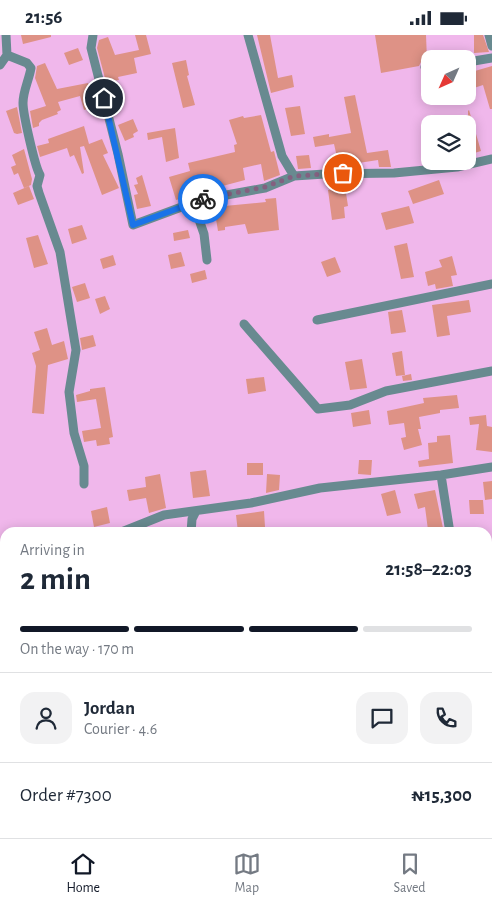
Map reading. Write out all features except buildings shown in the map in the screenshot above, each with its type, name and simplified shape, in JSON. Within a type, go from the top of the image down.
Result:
[{"type":"street","points":[[0,65],[7,55],[6,35]]},
{"type":"street","points":[[93,35],[91,48],[118,154],[133,225],[195,202],[265,187],[294,176],[326,173],[394,173],[457,167],[492,159]]},
{"type":"street","points":[[248,35],[282,156],[294,176]]},
{"type":"street","points":[[489,35],[492,46]]},
{"type":"street","points":[[7,55],[27,63],[31,68],[24,92],[24,114],[35,167],[40,175],[37,186],[38,193],[60,252],[76,350],[69,393],[74,433],[84,466],[84,484]]},
{"type":"street","points":[[476,61],[492,58]]},
{"type":"street","points":[[195,202],[194,205],[204,234],[207,260]]},
{"type":"street","points":[[317,320],[492,284]]},
{"type":"street","points":[[244,325],[318,409],[350,405],[386,391],[492,371]]},
{"type":"street","points":[[134,527],[164,515],[251,503],[320,487],[441,475],[492,467]]},
{"type":"street","points":[[441,475],[449,527]]},
{"type":"street","points":[[191,527],[192,519],[196,511]]},
{"type":"way so far","points":[[203,199],[254,190],[294,176],[343,173]]},
{"type":"route","points":[[104,98],[133,225],[203,199]]}]
